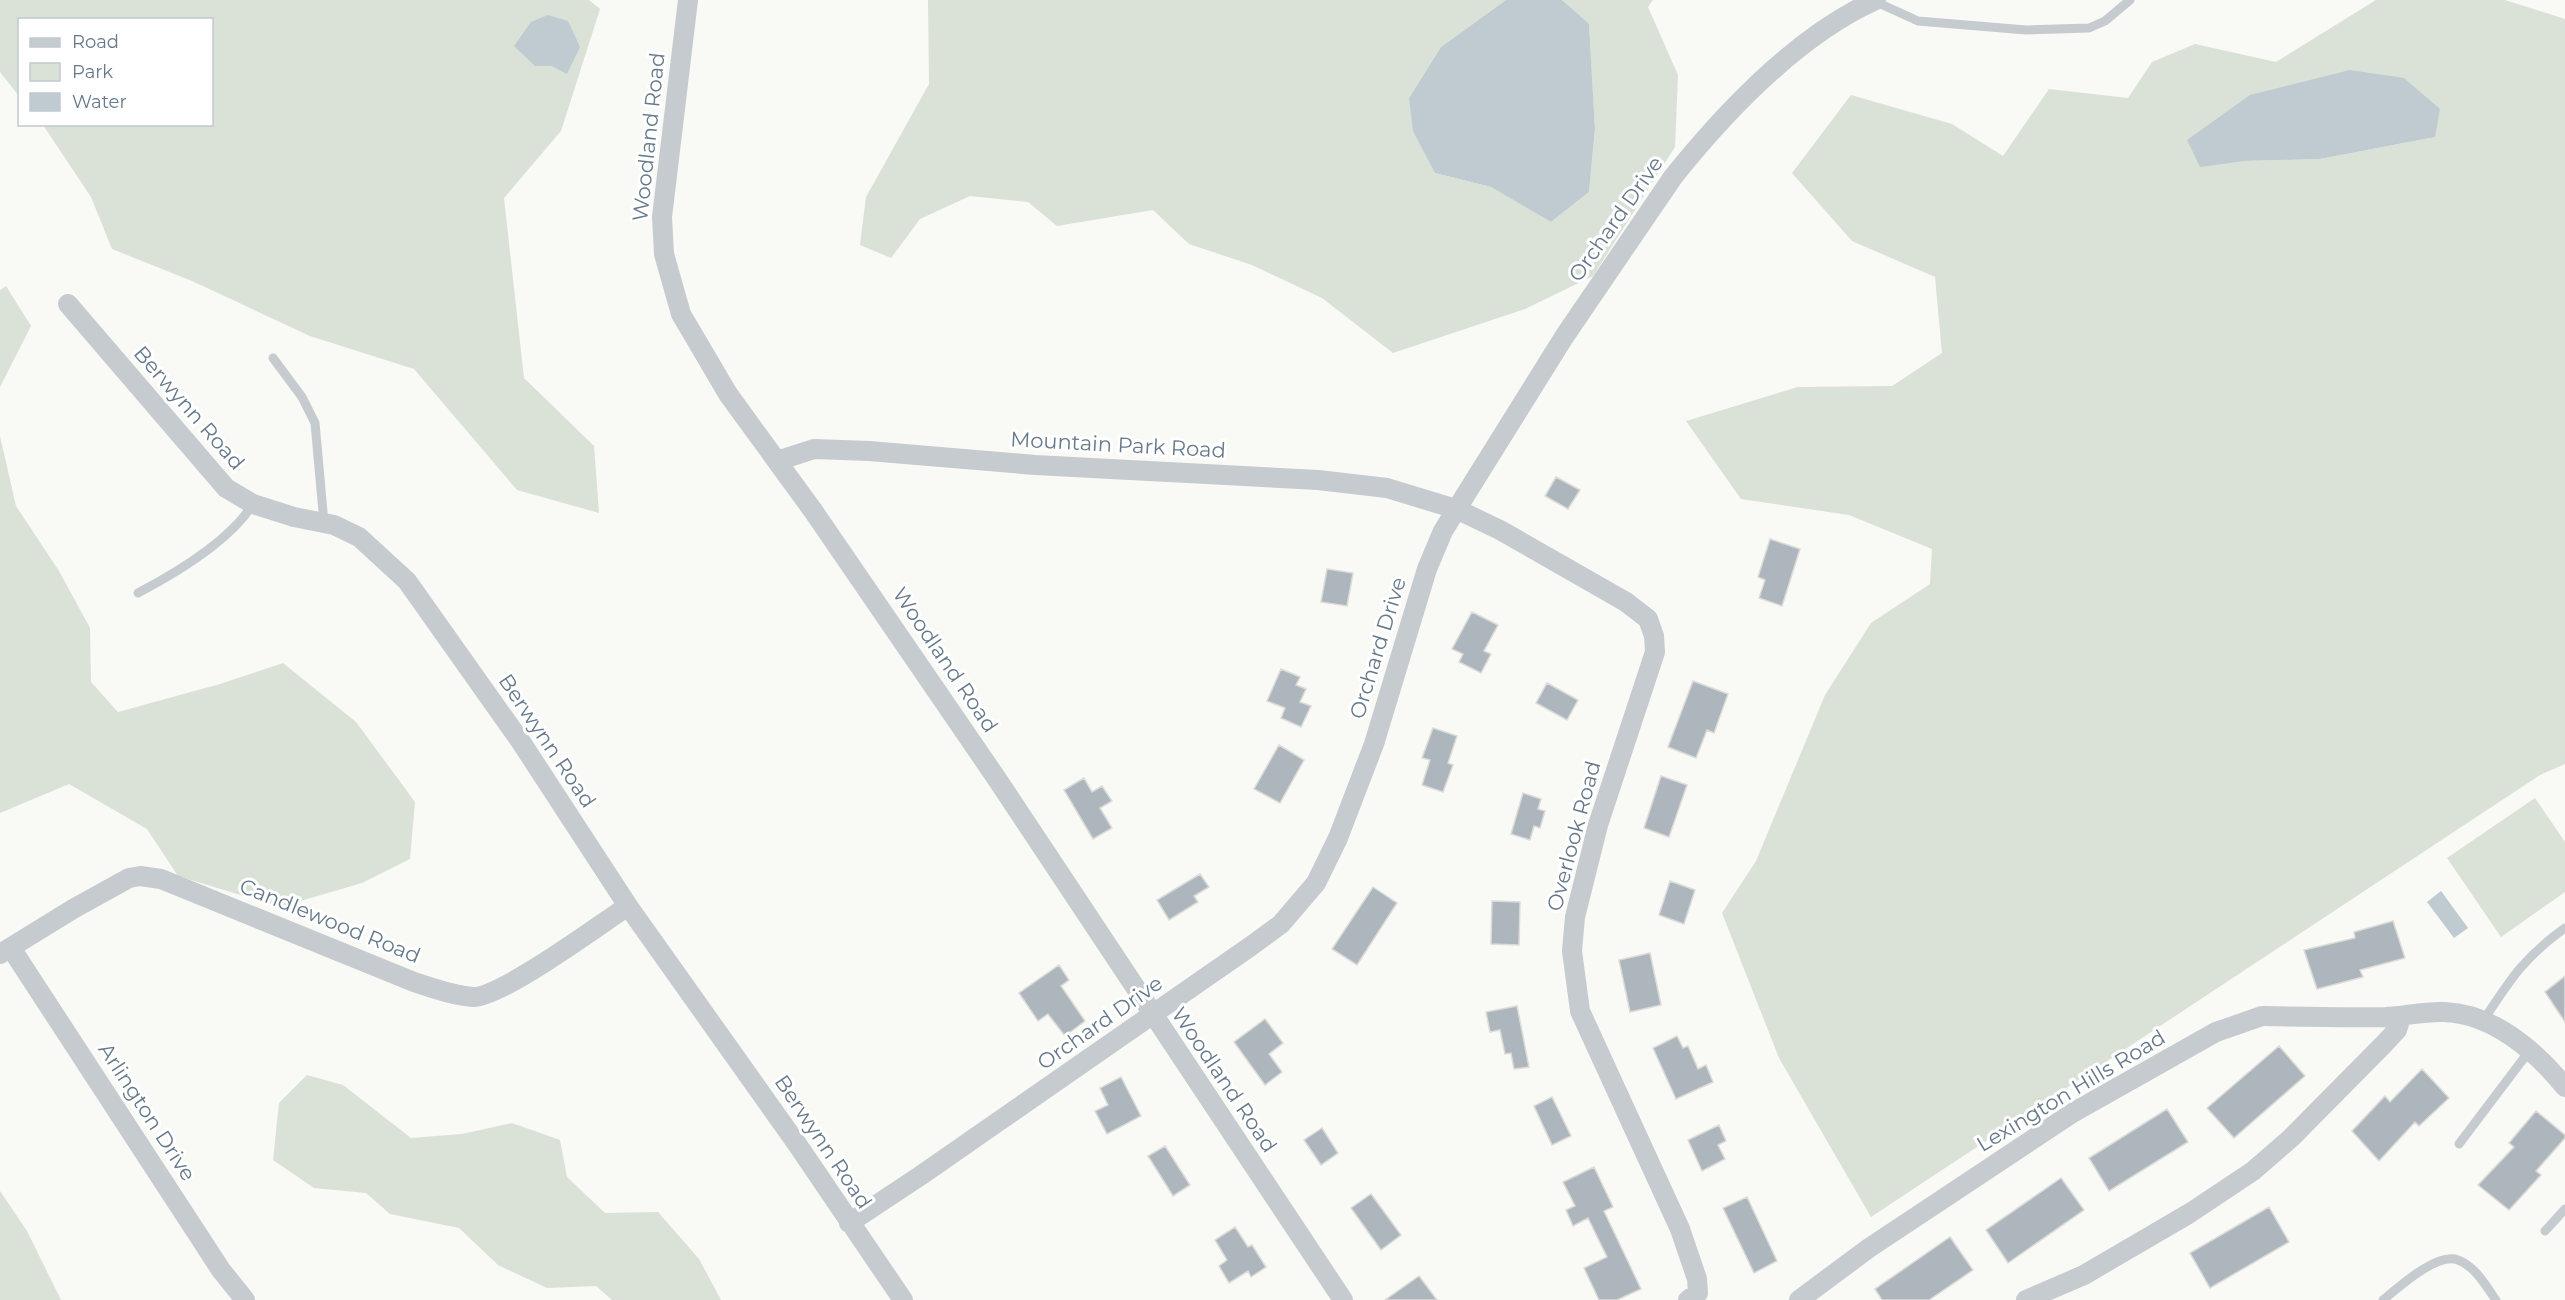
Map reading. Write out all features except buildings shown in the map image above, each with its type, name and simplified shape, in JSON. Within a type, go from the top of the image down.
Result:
[{"type":"street","name":"Woodland Road","points":[[688,0],[662,217],[664,254],[681,314],[728,394],[814,512],[997,780],[1342,1300]]},
{"type":"street","name":"Orchard Drive","points":[[849,1223],[1153,1016],[1281,924],[1316,883],[1338,838],[1374,744],[1427,569],[1456,509],[1564,337],[1673,177],[1690,156],[1785,60],[1847,13],[1875,0]]},
{"type":"street","name":"Berwynn Road","points":[[68,304],[226,488],[254,504],[324,523],[359,537],[406,581],[521,742],[628,906],[797,1144],[903,1300]]},
{"type":"street","name":"Mountain Park Road","points":[[777,461],[814,449],[869,451],[1027,465],[1318,480],[1387,488],[1456,509]]},
{"type":"street","name":"Overlook Road","points":[[1456,509],[1500,530],[1626,602],[1648,619],[1654,636],[1655,652],[1598,825],[1575,917],[1572,951],[1580,1011],[1680,1228],[1698,1279],[1698,1293],[1688,1300]]},
{"type":"street","name":"Candlewood Road","points":[[5,951],[73,909],[129,878],[140,876],[161,879],[414,982],[474,997],[501,989],[628,906]]},
{"type":"street","name":"Arlington Drive","points":[[5,951],[221,1270],[245,1300]]},
{"type":"street","name":"Lexington Hills Road","points":[[1799,1300],[1869,1248],[2074,1112],[2216,1032],[2262,1016],[2401,1017],[2446,1012],[2483,1021],[2513,1036],[2530,1050],[2565,1087]]},
{"type":"street","points":[[2026,1300],[2063,1292],[2084,1275],[2190,1213],[2253,1171],[2291,1138],[2383,1045],[2397,1030],[2401,1017]]},
{"type":"lane","points":[[1875,0],[1918,21],[2026,30],[2089,28],[2105,21],[2130,0]]},
{"type":"lane","points":[[273,358],[302,397],[315,423],[324,523]]},
{"type":"lane","points":[[138,593],[177,572],[243,520],[254,504]]},
{"type":"lane","points":[[2483,1021],[2519,968],[2539,947],[2565,928]]},
{"type":"lane","points":[[2459,1144],[2530,1050]]},
{"type":"lane","points":[[2545,1231],[2565,1209]]},
{"type":"lane","points":[[2383,1300],[2437,1260],[2457,1259],[2478,1274],[2496,1300]]},
{"type":"green space","points":[[0,0],[589,0],[600,9],[561,131],[504,198],[524,378],[594,446],[599,513],[517,490],[414,369],[310,336],[192,281],[112,249],[91,197],[44,126],[213,126],[213,18],[18,18],[18,95],[0,72]]},
{"type":"green space","points":[[928,0],[1506,0],[1441,47],[1409,98],[1435,173],[1491,187],[1551,222],[1589,192],[1595,130],[1589,25],[1562,0],[1653,0],[1648,7],[1678,75],[1675,147],[1593,276],[1525,309],[1393,353],[1322,298],[1252,265],[1189,244],[1153,210],[1057,226],[1028,202],[970,196],[920,219],[891,258],[860,245],[866,197],[929,84]]},
{"type":"green space","points":[[2376,0],[2505,0],[2565,19],[2565,764],[2540,775],[1871,1217],[1779,1058],[1722,913],[1756,861],[1825,695],[1871,623],[1930,584],[1932,549],[1849,515],[1741,499],[1686,421],[1798,387],[1892,386],[1942,353],[1935,277],[1852,241],[1792,173],[1851,95],[1952,124],[2003,156],[2049,89],[2128,98],[2152,62],[2195,44],[2276,62]],"holes":[[[2435,137],[2320,159],[2244,161]]]},
{"type":"green space","points":[[6,286],[31,326],[0,387],[0,290]]},
{"type":"green space","points":[[0,436],[16,506],[59,571],[90,628],[91,682],[118,712],[220,684],[283,663],[356,722],[415,802],[410,859],[362,883],[280,907],[178,876],[147,829],[69,784],[0,813]]},
{"type":"green space","points":[[2535,798],[2565,842],[2565,892],[2501,937],[2447,858]]},
{"type":"green space","points":[[307,1075],[343,1085],[411,1138],[462,1134],[512,1123],[560,1140],[567,1177],[605,1213],[658,1212],[699,1259],[721,1300],[612,1300],[596,1286],[547,1288],[498,1265],[459,1228],[390,1214],[366,1193],[314,1188],[273,1160],[279,1103]]},
{"type":"green space","points":[[0,1191],[27,1231],[61,1300],[0,1300]]},
{"type":"water","points":[[1506,0],[1562,0],[1589,24],[1595,129],[1589,192],[1551,222],[1491,187],[1435,173],[1413,131],[1409,98],[1441,47]]},
{"type":"water","points":[[548,15],[568,21],[580,47],[567,74],[552,66],[535,66],[514,46],[531,22]]},
{"type":"water","points":[[2350,70],[2404,78],[2440,109],[2435,137],[2320,159],[2244,161],[2200,167],[2187,140],[2250,95]]},
{"type":"water","points":[[2441,891],[2468,928],[2454,938],[2427,902]]}]
